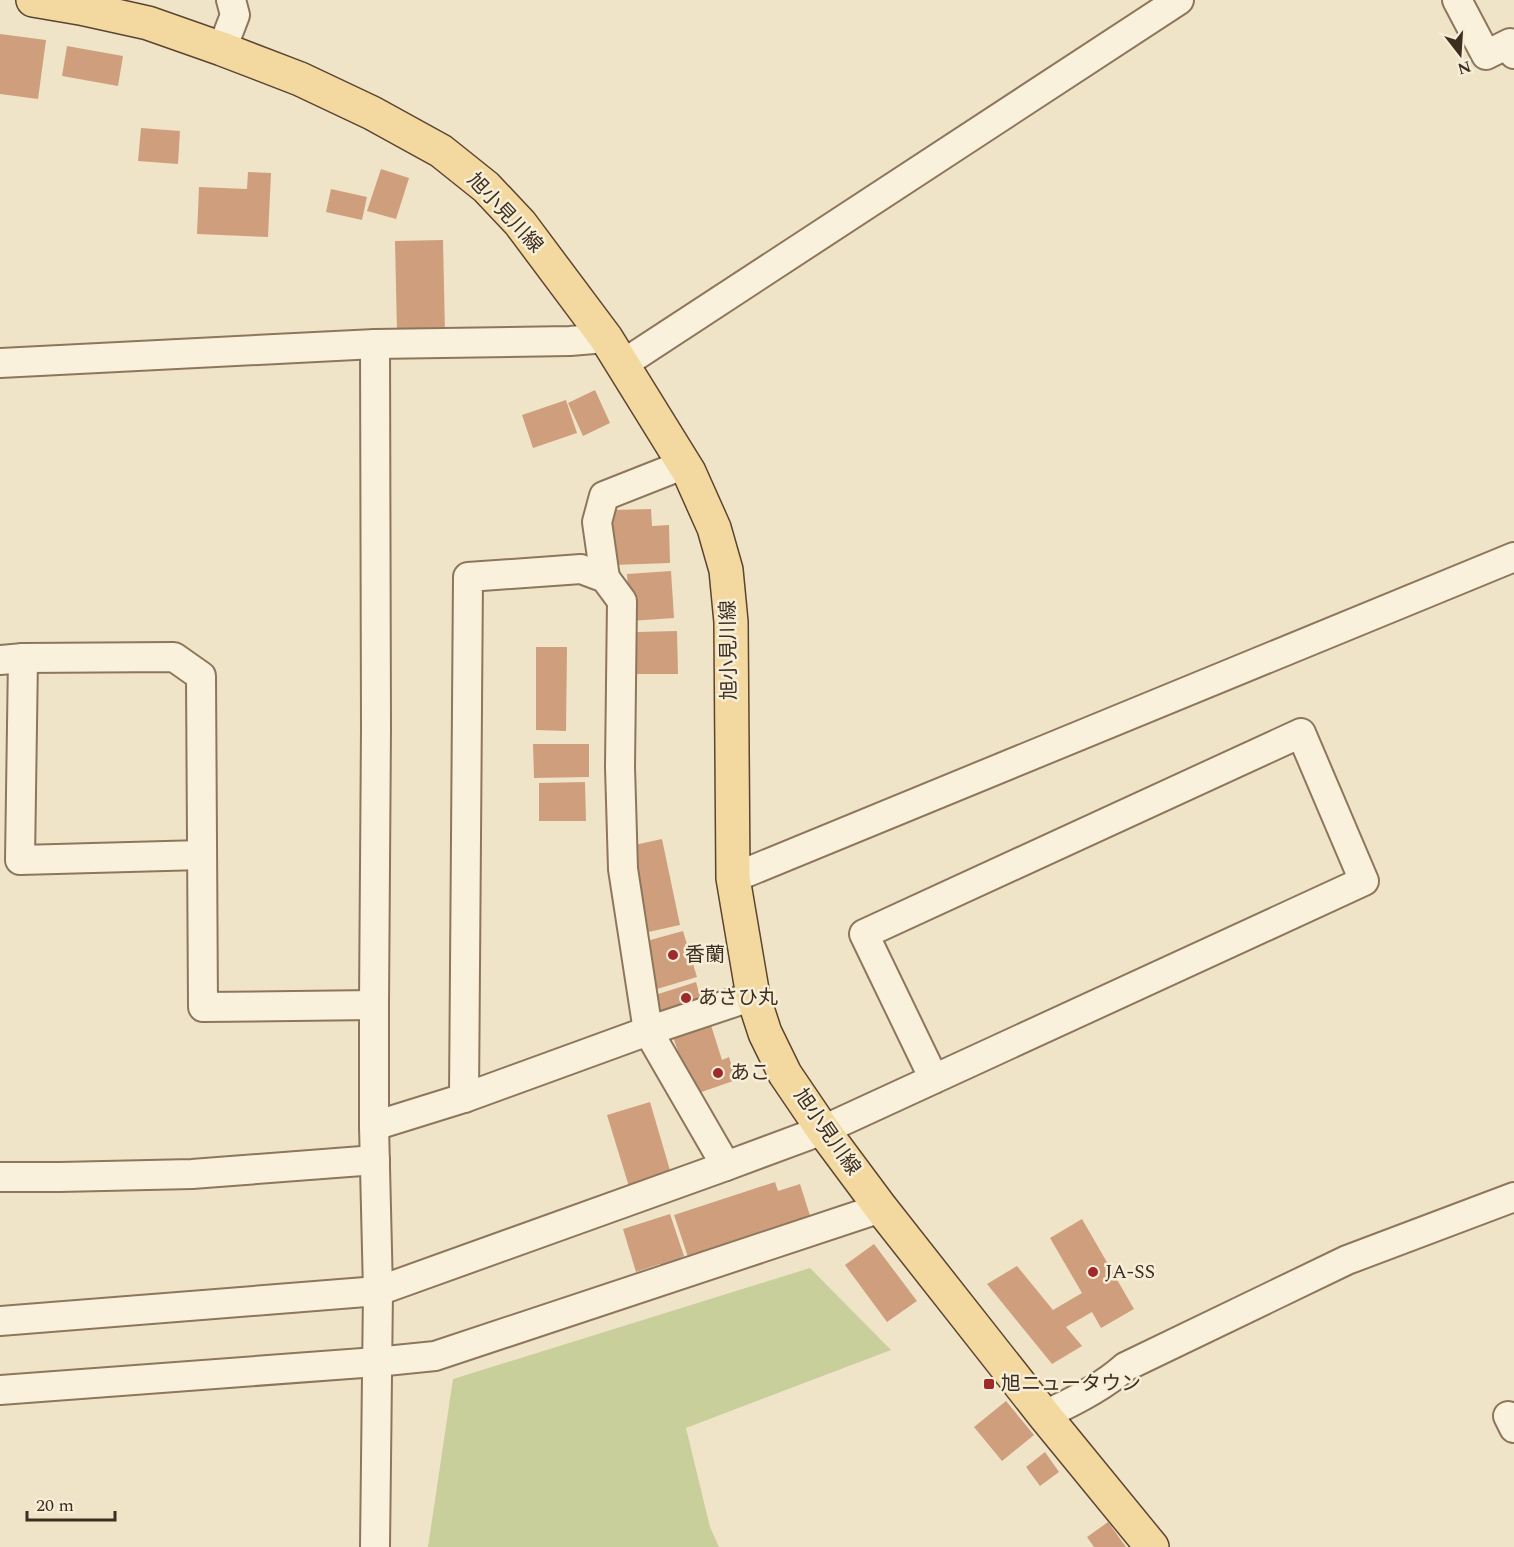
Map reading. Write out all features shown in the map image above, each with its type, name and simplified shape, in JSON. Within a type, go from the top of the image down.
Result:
[{"type":"main road","name":"旭小見川線","points":[[33,0],[148,24],[222,49],[300,79],[372,113],[441,152],[486,187],[520,223],[614,351],[685,464],[714,528],[726,570],[731,622],[733,878],[753,996],[765,1033],[785,1074],[881,1209],[1152,1547]]},
{"type":"street","points":[[222,49],[235,15],[231,0]]},
{"type":"street","points":[[0,363],[375,344],[570,341],[614,351],[1179,0]]},
{"type":"street","points":[[1457,0],[1486,55],[1510,43],[1514,54]]},
{"type":"street","points":[[375,344],[374,1126],[378,1291],[375,1547]]},
{"type":"street","points":[[685,464],[604,496],[597,522],[605,578],[622,602],[620,767],[623,869],[648,1031],[726,1166]]},
{"type":"street","points":[[733,878],[1514,557]]},
{"type":"street","points":[[464,1098],[468,577],[581,569],[605,578]]},
{"type":"street","points":[[202,855],[20,860],[11,659],[174,657],[201,676],[203,1007],[374,1005]]},
{"type":"street","points":[[0,1321],[378,1291],[824,1130],[1364,881],[1301,733],[864,934],[934,1079]]},
{"type":"street","points":[[374,1126],[464,1098],[648,1031],[753,996]]},
{"type":"street","points":[[0,1177],[192,1174],[375,1160]]},
{"type":"street","points":[[1044,1415],[1065,1406],[1116,1375],[1125,1367],[1347,1260],[1514,1197]]},
{"type":"street","points":[[0,1390],[435,1356],[881,1209]]},
{"type":"green space","points":[[810,1268],[891,1350],[686,1428],[710,1527],[719,1547],[428,1547],[453,1379]]},
{"type":"building","points":[[0,34],[46,40],[38,99],[0,94]]},
{"type":"building","points":[[67,46],[123,56],[118,86],[62,76]]},
{"type":"building","points":[[141,128],[180,131],[178,164],[138,161]]},
{"type":"building","points":[[381,169],[409,178],[396,219],[367,211]]},
{"type":"building","points":[[248,172],[271,173],[268,237],[197,234],[199,187],[247,189]]},
{"type":"building","points":[[331,189],[367,197],[362,220],[326,212]]},
{"type":"building","points":[[443,240],[445,332],[397,333],[395,241]]},
{"type":"building","points":[[595,390],[610,423],[583,436],[568,403]]},
{"type":"building","points":[[566,400],[577,433],[533,448],[522,415]]},
{"type":"building","points":[[651,509],[652,526],[669,525],[670,563],[613,565],[611,510]]},
{"type":"building","points":[[671,571],[674,618],[630,621],[627,574]]},
{"type":"building","points":[[677,631],[678,674],[637,674],[637,632]]},
{"type":"building","points":[[536,647],[567,647],[566,731],[536,730]]},
{"type":"building","points":[[533,744],[589,744],[589,777],[534,778]]},
{"type":"building","points":[[585,782],[586,821],[539,821],[539,783]]},
{"type":"building","points":[[662,839],[680,925],[644,933],[625,847]]},
{"type":"building","points":[[683,931],[697,977],[657,989],[643,942]]},
{"type":"building","points":[[696,982],[702,1003],[661,1016],[655,995]]},
{"type":"building","points":[[710,1022],[722,1060],[729,1057],[736,1080],[693,1095],[672,1034]]},
{"type":"building","points":[[650,1102],[672,1177],[630,1190],[607,1115]]},
{"type":"building","points":[[775,1182],[778,1191],[800,1184],[813,1225],[691,1266],[674,1215]]},
{"type":"building","points":[[670,1214],[684,1256],[680,1258],[683,1268],[663,1274],[660,1264],[636,1272],[623,1229]]},
{"type":"building","points":[[1082,1219],[1134,1309],[1101,1328],[1092,1312],[1066,1327],[1082,1346],[1052,1364],[987,1284],[1017,1266],[1053,1310],[1082,1293],[1050,1238]]},
{"type":"building","points":[[874,1244],[917,1301],[887,1322],[845,1265]]},
{"type":"building","points":[[1006,1401],[1034,1435],[1002,1461],[974,1427]]},
{"type":"building","points":[[1045,1452],[1059,1472],[1040,1486],[1026,1467]]},
{"type":"building","points":[[1108,1522],[1126,1547],[1094,1547],[1087,1537]]},
{"type":"place","name":"香蘭","points":[[673,955]]},
{"type":"place","name":"あさひ丸","points":[[686,998]]},
{"type":"place","name":"あこ","points":[[718,1073]]},
{"type":"place","name":"JA-SS","points":[[1093,1272]]},
{"type":"place","name":"旭ニュータウン","points":[[989,1384]]}]
